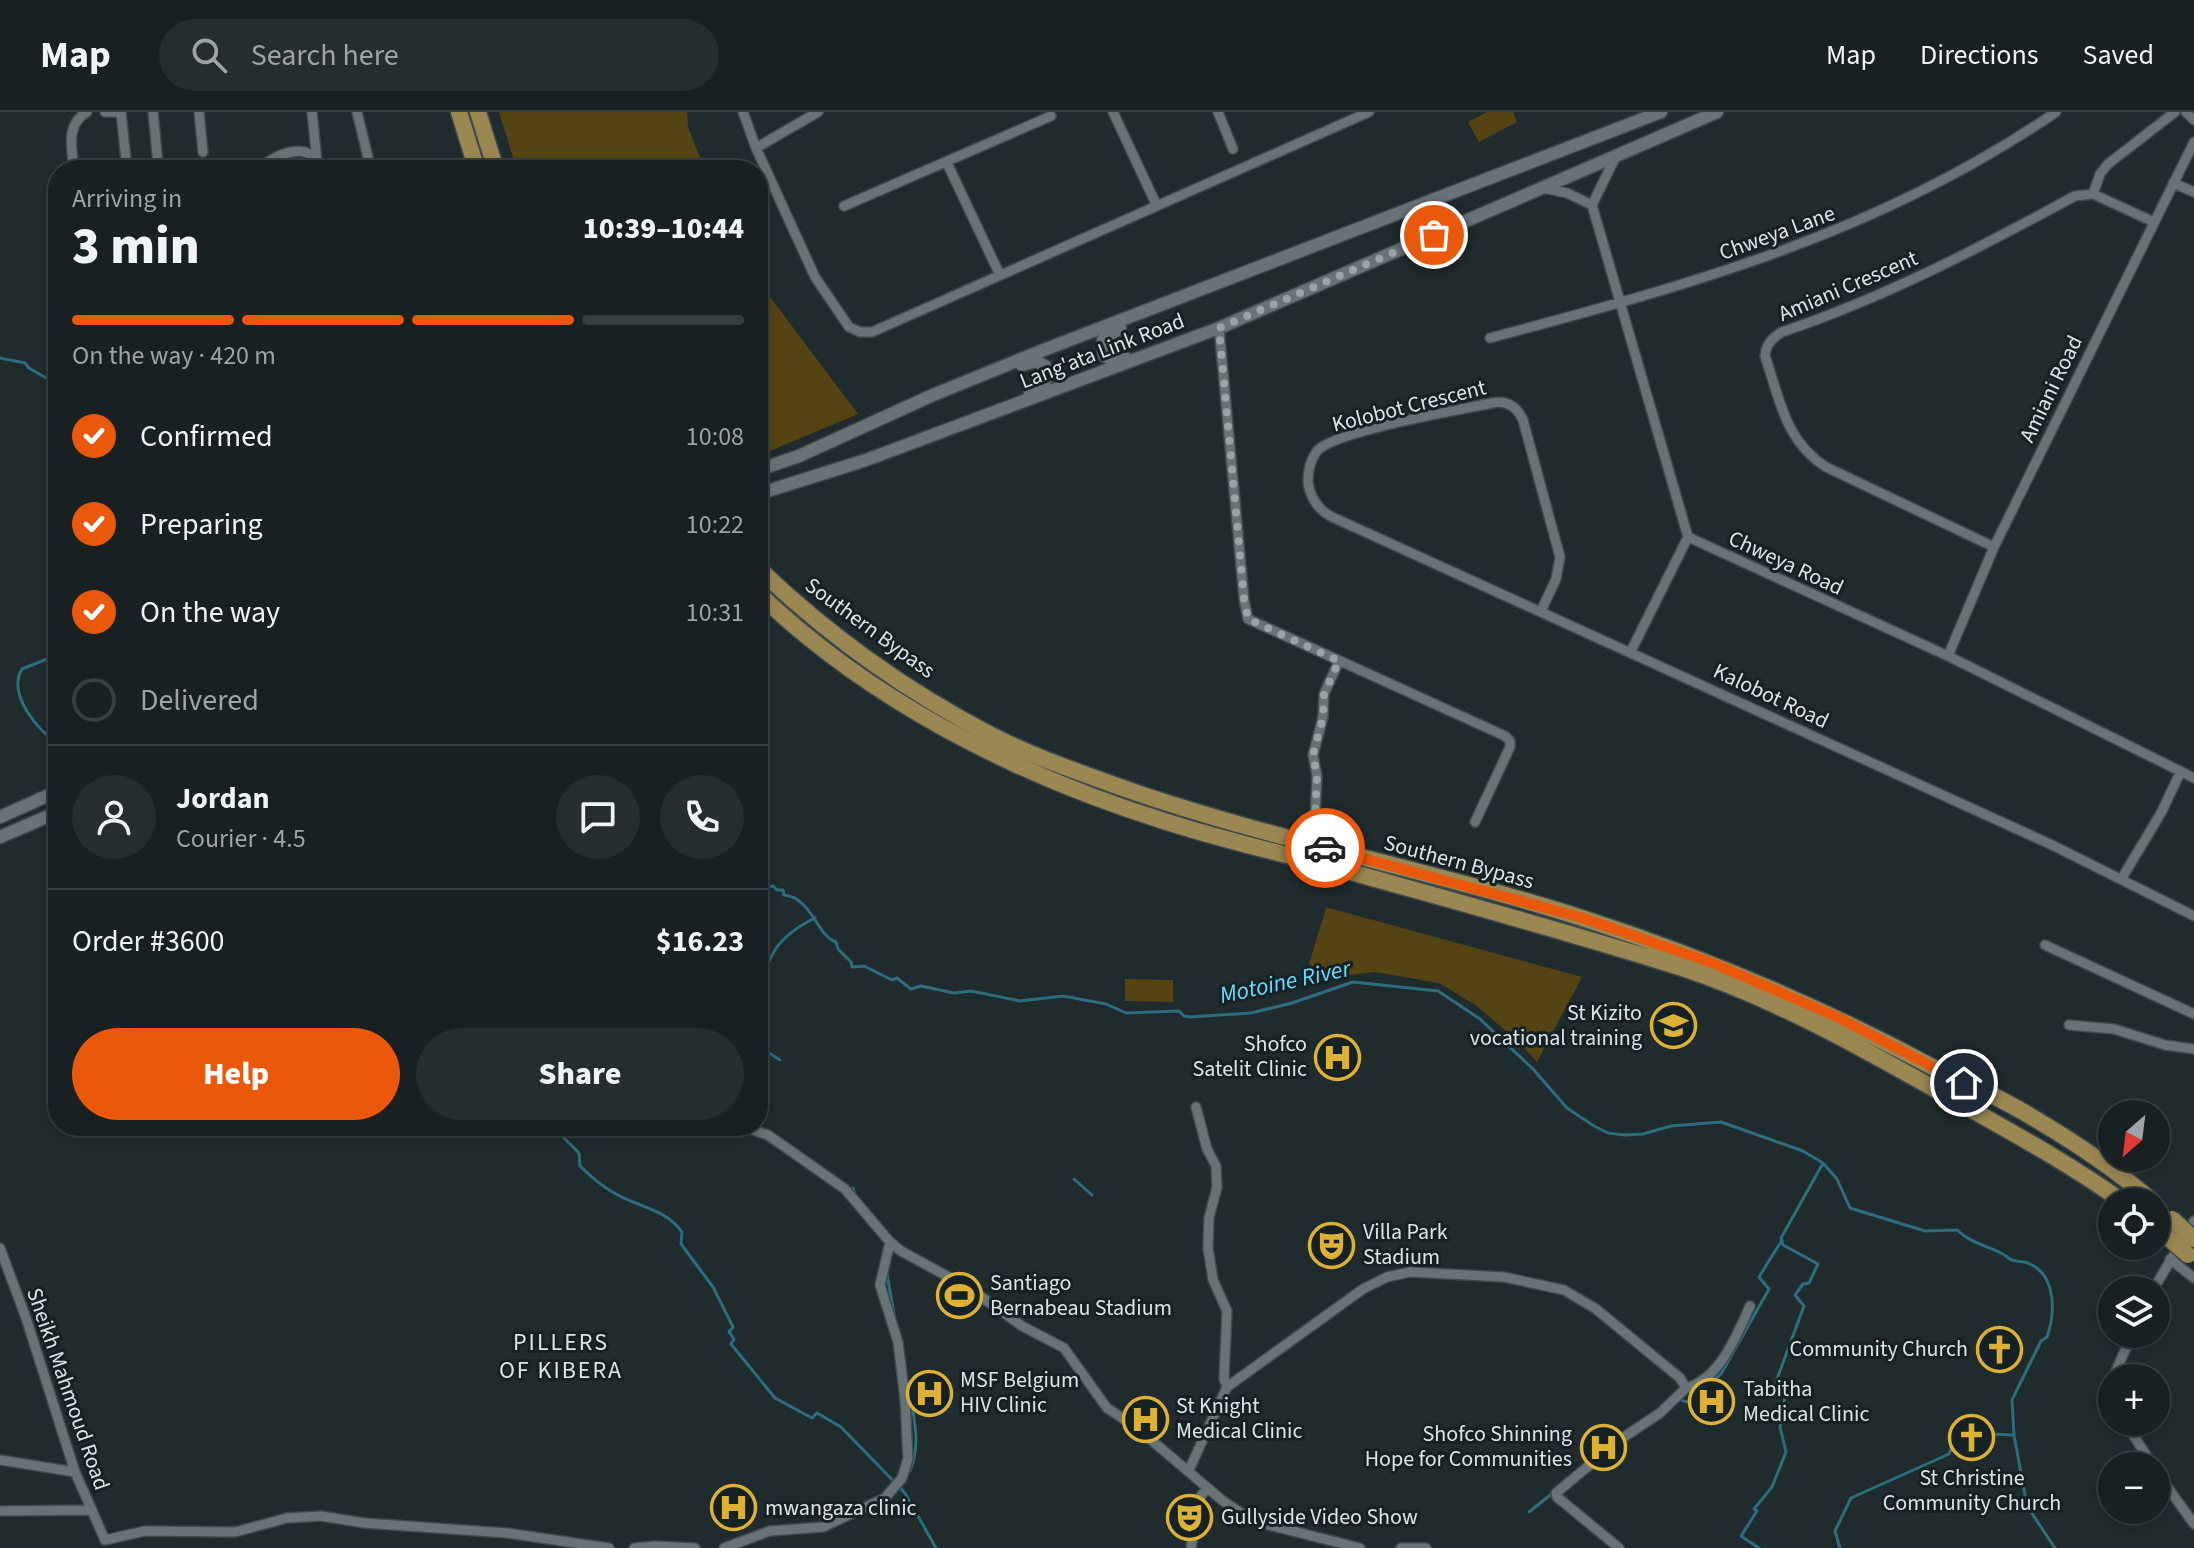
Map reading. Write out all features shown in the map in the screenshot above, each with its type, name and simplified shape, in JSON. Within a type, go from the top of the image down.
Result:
[{"type":"highway","points":[[459,112],[474,160]]},
{"type":"highway","points":[[478,112],[493,160]]},
{"type":"highway","name":"Southern Bypass","points":[[768,578],[802,610],[863,656],[991,735],[1042,759],[1141,795],[1255,830],[1583,918],[1715,964],[1837,1017],[1985,1092],[2064,1138],[2134,1188]]},
{"type":"highway","name":"Southern Bypass","points":[[768,603],[791,625],[879,689],[974,744],[1075,790],[1165,822],[1498,912],[1685,969],[1758,997],[1896,1066],[2016,1133],[2101,1188]]},
{"type":"highway","name":"Southern Bypass","points":[[2170,1217],[2192,1251]]},
{"type":"highway","name":"Southern Bypass","points":[[2170,1236],[2192,1251]]},
{"type":"main road","name":"Lang'ata Link Road","points":[[768,467],[1041,351],[1661,112]]},
{"type":"main road","name":"Lang'ata Link Road","points":[[768,491],[866,460],[1219,328],[1717,112]]},
{"type":"main road","points":[[1146,356],[1114,361],[1104,355],[1103,340],[1152,309]]},
{"type":"main road","points":[[970,382],[1036,361],[1045,366],[1046,382],[1040,389],[983,417]]},
{"type":"main road","points":[[0,817],[48,795]]},
{"type":"main road","points":[[0,837],[48,816]]},
{"type":"street","points":[[74,160],[72,128],[87,112]]},
{"type":"street","points":[[105,112],[118,112],[125,160]]},
{"type":"street","points":[[153,112],[158,160]]},
{"type":"street","points":[[199,112],[203,152]]},
{"type":"street","points":[[312,112],[317,160]]},
{"type":"street","points":[[357,112],[369,160]]},
{"type":"street","points":[[743,112],[761,160]]},
{"type":"street","points":[[756,148],[818,112]]},
{"type":"street","points":[[1113,112],[1157,206]]},
{"type":"street","points":[[1218,112],[1233,149]]},
{"type":"street","points":[[768,174],[815,277],[849,327],[860,332],[872,332],[1369,112]]},
{"type":"street","name":"Chweya Lane","points":[[1490,338],[1723,273],[1859,222],[1953,176],[2056,112]]},
{"type":"street","points":[[2154,222],[2093,194],[2100,174],[2108,164],[2175,112]]},
{"type":"street","points":[[2186,112],[2194,120]]},
{"type":"street","points":[[844,206],[1051,116]]},
{"type":"street","name":"Amiani Road","points":[[1948,656],[1994,547],[2194,142]]},
{"type":"street","points":[[269,160],[298,150],[307,151],[314,160]]},
{"type":"street","points":[[1615,158],[1592,205],[1688,537],[1631,651]]},
{"type":"street","points":[[947,163],[1000,275]]},
{"type":"street","points":[[2173,183],[2194,192]]},
{"type":"street","points":[[1542,188],[1567,193],[1592,205]]},
{"type":"street","name":"Amiani Crescent","points":[[1994,547],[1810,457],[1792,433],[1765,356],[1766,349],[1773,337],[1782,332],[1848,310],[1940,267],[2075,196],[2093,194]]},
{"type":"street","points":[[1219,328],[1248,619],[1505,736],[1510,741],[1510,747],[1475,822]]},
{"type":"street","name":"Kolobot Crescent","points":[[1330,516],[1316,504],[1308,483],[1309,466],[1317,450],[1326,444],[1344,437],[1492,403],[1507,403],[1519,411],[1523,420],[1560,557],[1556,579],[1541,611]]},
{"type":"street","name":"Kalobot Road","points":[[1330,516],[2122,878],[2194,916]]},
{"type":"street","name":"Chweya Road","points":[[1688,537],[1948,656],[2194,778]]},
{"type":"street","points":[[1321,847],[1315,818],[1317,776],[1313,755],[1323,717],[1324,694],[1339,661]]},
{"type":"street","points":[[2122,878],[2161,813],[2180,773]]},
{"type":"street","points":[[2045,945],[2194,1014]]},
{"type":"street","points":[[2069,1025],[2114,1029],[2165,1045],[2194,1049]]},
{"type":"street","points":[[1196,1107],[1204,1140],[1216,1166],[1217,1187],[1209,1218],[1208,1248],[1213,1280],[1227,1311],[1224,1378],[1227,1387]]},
{"type":"street","points":[[768,1135],[845,1189],[890,1242],[969,1288],[1022,1326],[1064,1348],[1107,1408],[1136,1427],[1160,1450],[1189,1470],[1207,1489],[1244,1515],[1269,1525],[1360,1548]]},
{"type":"street","points":[[2194,1221],[2170,1259],[2194,1278]]},
{"type":"street","points":[[724,1548],[770,1531],[823,1527],[885,1498],[899,1482],[908,1459],[909,1441],[898,1342],[880,1285],[890,1242]]},
{"type":"street","name":"Sheikh Mahmoud Road","points":[[0,1248],[26,1318],[75,1472],[105,1540],[145,1531],[235,1532],[287,1518],[321,1516],[364,1523],[507,1533],[609,1548]]},
{"type":"street","points":[[1189,1470],[1227,1387],[1363,1289],[1387,1277],[1410,1272],[1504,1277],[1571,1293],[1596,1309],[1662,1363],[1680,1378],[1686,1388]]},
{"type":"street","points":[[1619,1548],[1556,1493],[1621,1439],[1660,1413],[1686,1388],[1697,1385],[1712,1372],[1736,1337],[1750,1306]]},
{"type":"street","points":[[0,1460],[75,1472]]},
{"type":"street","points":[[1191,1548],[1200,1497],[1207,1489]]},
{"type":"street","points":[[2170,1491],[2194,1524]]},
{"type":"street","points":[[0,1511],[92,1510]]},
{"type":"street","points":[[634,1548],[695,1548]]},
{"type":"street","points":[[1401,1548],[1426,1548]]},
{"type":"shaded area","points":[[499,112],[687,112],[688,127],[701,160],[514,160]]},
{"type":"shaded area","points":[[1487,112],[1513,112],[1517,122],[1479,142],[1468,122]]},
{"type":"shaded area","points":[[768,294],[858,414],[768,452]]},
{"type":"shaded area","points":[[1326,908],[1582,977],[1537,1062],[1516,1039],[1474,1004],[1439,983],[1375,972],[1303,984]]},
{"type":"shaded area","points":[[1125,979],[1173,980],[1173,1002],[1125,1001]]},
{"type":"waterway","name":"Motoine River","points":[[0,358],[25,363],[48,379]]},
{"type":"waterway","name":"Motoine River","points":[[48,658],[22,669],[18,679],[18,689],[26,710],[48,735]]},
{"type":"waterway","name":"Motoine River","points":[[768,887],[783,890],[784,895],[801,903],[824,933],[836,942],[852,967],[864,966],[892,980],[897,978],[911,989],[921,986],[954,993],[971,991],[1020,1001],[1063,996],[1106,1004],[1126,1013],[1179,1011],[1190,1017],[1251,1013],[1353,982],[1438,991],[1480,1019],[1533,1069],[1567,1108],[1608,1133],[1643,1134],[1671,1126],[1721,1122],[1803,1151],[1823,1163],[1837,1179],[1850,1208],[1925,1231],[1957,1230],[2012,1260],[2030,1264],[2039,1270],[2049,1286],[2052,1318],[2047,1337],[2041,1341],[2012,1400],[2014,1435],[2027,1506],[2055,1548]]},
{"type":"waterway","points":[[768,963],[784,939],[815,918]]},
{"type":"waterway","points":[[768,1052],[780,1060]]},
{"type":"waterway","points":[[562,1136],[579,1153],[580,1166],[597,1182],[624,1198],[660,1213],[675,1224],[682,1232],[681,1244],[713,1287],[733,1327],[729,1332],[734,1339],[731,1344],[775,1398],[812,1418],[817,1413],[841,1427],[905,1493],[936,1548]]},
{"type":"waterway","points":[[1759,1548],[1741,1536],[1757,1511],[1754,1509],[1772,1487],[1786,1452],[1780,1427],[1785,1397],[1774,1387],[1804,1306],[1795,1295],[1803,1284],[1809,1283],[1818,1264],[1783,1245],[1781,1238],[1822,1165]]},
{"type":"waterway","points":[[1074,1179],[1092,1195]]},
{"type":"waterway","points":[[853,1188],[856,1197]]},
{"type":"waterway","points":[[872,1214],[892,1239]]},
{"type":"waterway","points":[[1677,1399],[1687,1402],[1721,1374],[1769,1289],[1759,1277],[1782,1240]]},
{"type":"waterway","points":[[887,1274],[894,1314]]},
{"type":"waterway","points":[[906,1477],[912,1466],[916,1442],[907,1380]]},
{"type":"waterway","points":[[1840,1548],[1835,1531],[1851,1498],[1949,1454],[1959,1433],[2014,1435]]},
{"type":"waterway","points":[[1529,1512],[1554,1492]]},
{"type":"way so far","points":[[1325,848],[1321,847],[1315,818],[1317,776],[1313,755],[1323,717],[1324,694],[1339,661],[1248,619],[1219,328],[1434,235]]},
{"type":"place","name":"St Kizito vocational training","points":[[1673,1026]]},
{"type":"place","name":"Shofco Satelit Clinic","points":[[1338,1057]]},
{"type":"place","name":"Villa Park Stadium","points":[[1332,1245]]},
{"type":"place","name":"Santiago Bernabeau Stadium","points":[[959,1296]]},
{"type":"place","name":"Community Church","points":[[1999,1349]]},
{"type":"place","name":"MSF Belgium HIV Clinic","points":[[929,1393]]},
{"type":"place","name":"Tabitha Medical Clinic","points":[[1712,1402]]},
{"type":"place","name":"St Knight Medical Clinic","points":[[1145,1419]]},
{"type":"place","name":"St Christine Community Church","points":[[1972,1437]]},
{"type":"place","name":"Shofco Shinning Hope for Communities","points":[[1603,1447]]},
{"type":"place","name":"mwangaza clinic","points":[[734,1508]]},
{"type":"place","name":"Gullyside Video Show","points":[[1190,1517]]},
{"type":"district","name":"PILLERS OF KIBERA","points":[[561,1356]]},
{"type":"route","points":[[1325,848],[1583,918],[1715,964],[1837,1017],[1964,1083]]}]
